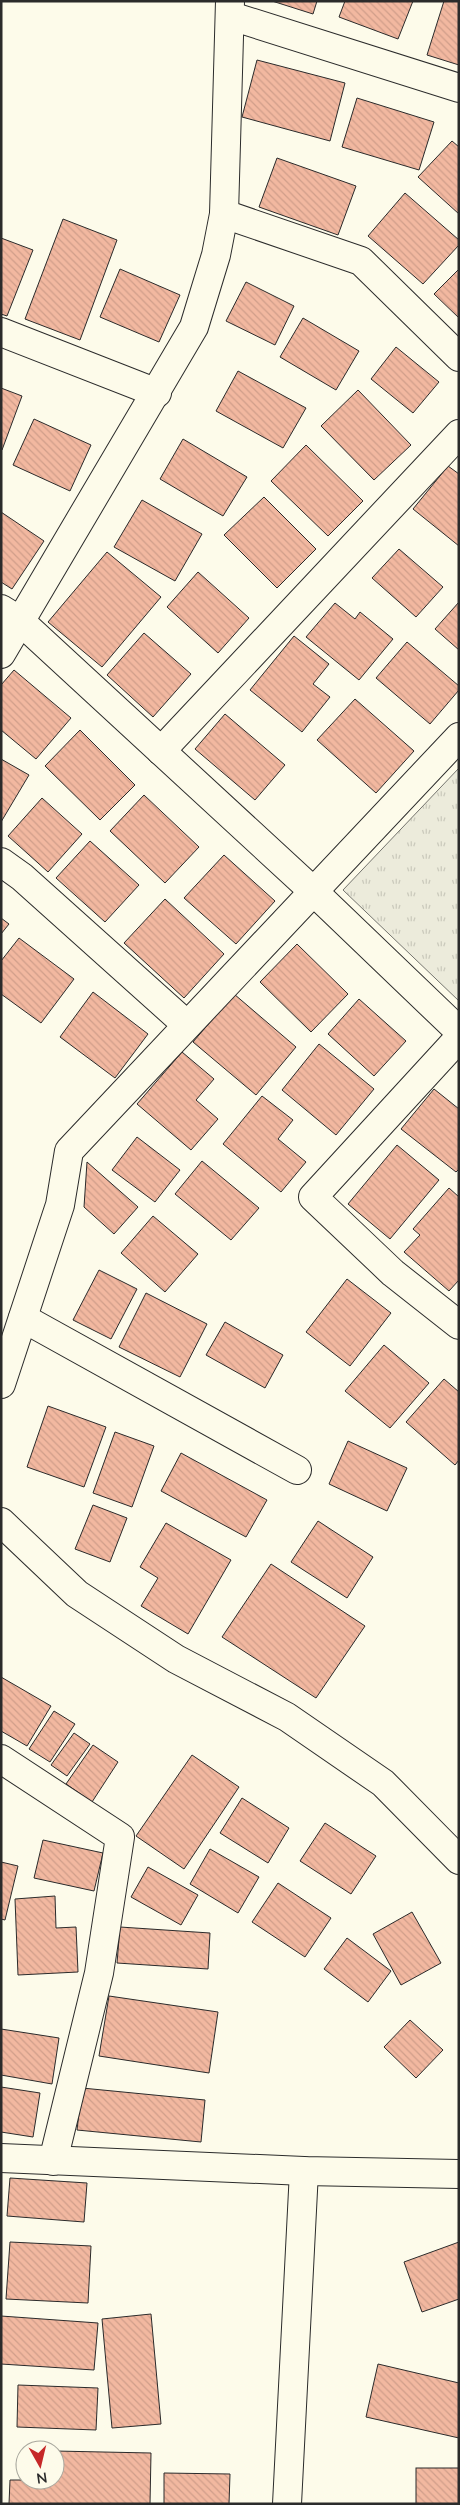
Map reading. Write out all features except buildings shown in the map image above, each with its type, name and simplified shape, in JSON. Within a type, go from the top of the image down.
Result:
[{"type":"street","points":[[1,654],[10,614],[157,393],[194,327],[216,255],[224,214],[231,8],[459,88]]},
{"type":"street","points":[[224,214],[361,261],[459,357]]},
{"type":"street","points":[[1,332],[157,393]]},
{"type":"street","points":[[160,751],[459,434]]},
{"type":"street","points":[[10,614],[313,891],[459,1031]]},
{"type":"street","points":[[1,1384],[60,1205],[69,1151],[459,737]]},
{"type":"street","points":[[1,862],[22,877],[187,1025]]},
{"type":"street","points":[[459,1038],[313,1197],[393,1273],[459,1325]]},
{"type":"street","points":[[23,1318],[297,1470]]},
{"type":"street","points":[[1,1522],[77,1594],[176,1659],[287,1717],[383,1783],[459,1860]]},
{"type":"street","points":[[1,1759],[120,1837],[99,1973],[53,2161]]},
{"type":"street","points":[[1,2158],[304,2172],[459,2174]]},
{"type":"street","points":[[287,2504],[304,2172]]},
{"type":"green space","points":[[459,768],[459,1001],[343,890]]}]
